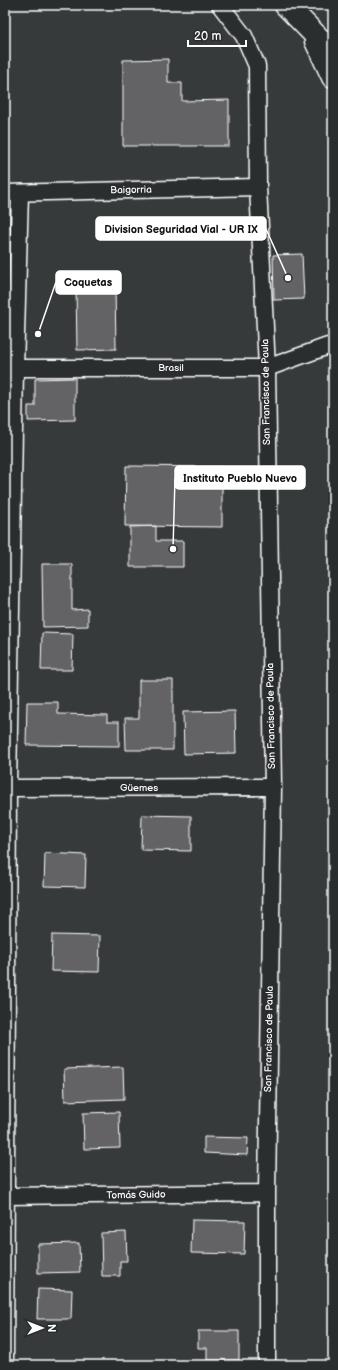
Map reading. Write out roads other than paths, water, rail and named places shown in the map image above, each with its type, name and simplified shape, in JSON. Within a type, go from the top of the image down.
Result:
[{"type":"highway","points":[[286,5],[333,52]]},
{"type":"highway","points":[[301,5],[333,38]]},
{"type":"highway","points":[[310,29],[333,77]]},
{"type":"street","name":"San Francisco de Paula","points":[[220,5],[244,36],[257,66],[258,187],[266,368],[273,787],[267,1193],[267,1365]]},
{"type":"street","name":"Baigorria","points":[[12,193],[258,187]]},
{"type":"street","points":[[5,1365],[6,788],[12,193]]},
{"type":"street","name":"Brasil","points":[[10,368],[266,368],[328,346],[333,348]]},
{"type":"street","name":"Güemes","points":[[6,788],[273,787]]},
{"type":"street","name":"Tomás Guido","points":[[6,1196],[267,1193]]},
{"type":"place","name":"Division Seguridad Vial - UR IX","points":[[288,278]]},
{"type":"place","name":"Coquetas","points":[[38,334]]},
{"type":"place","name":"Instituto Pueblo Nuevo","points":[[173,549]]}]
